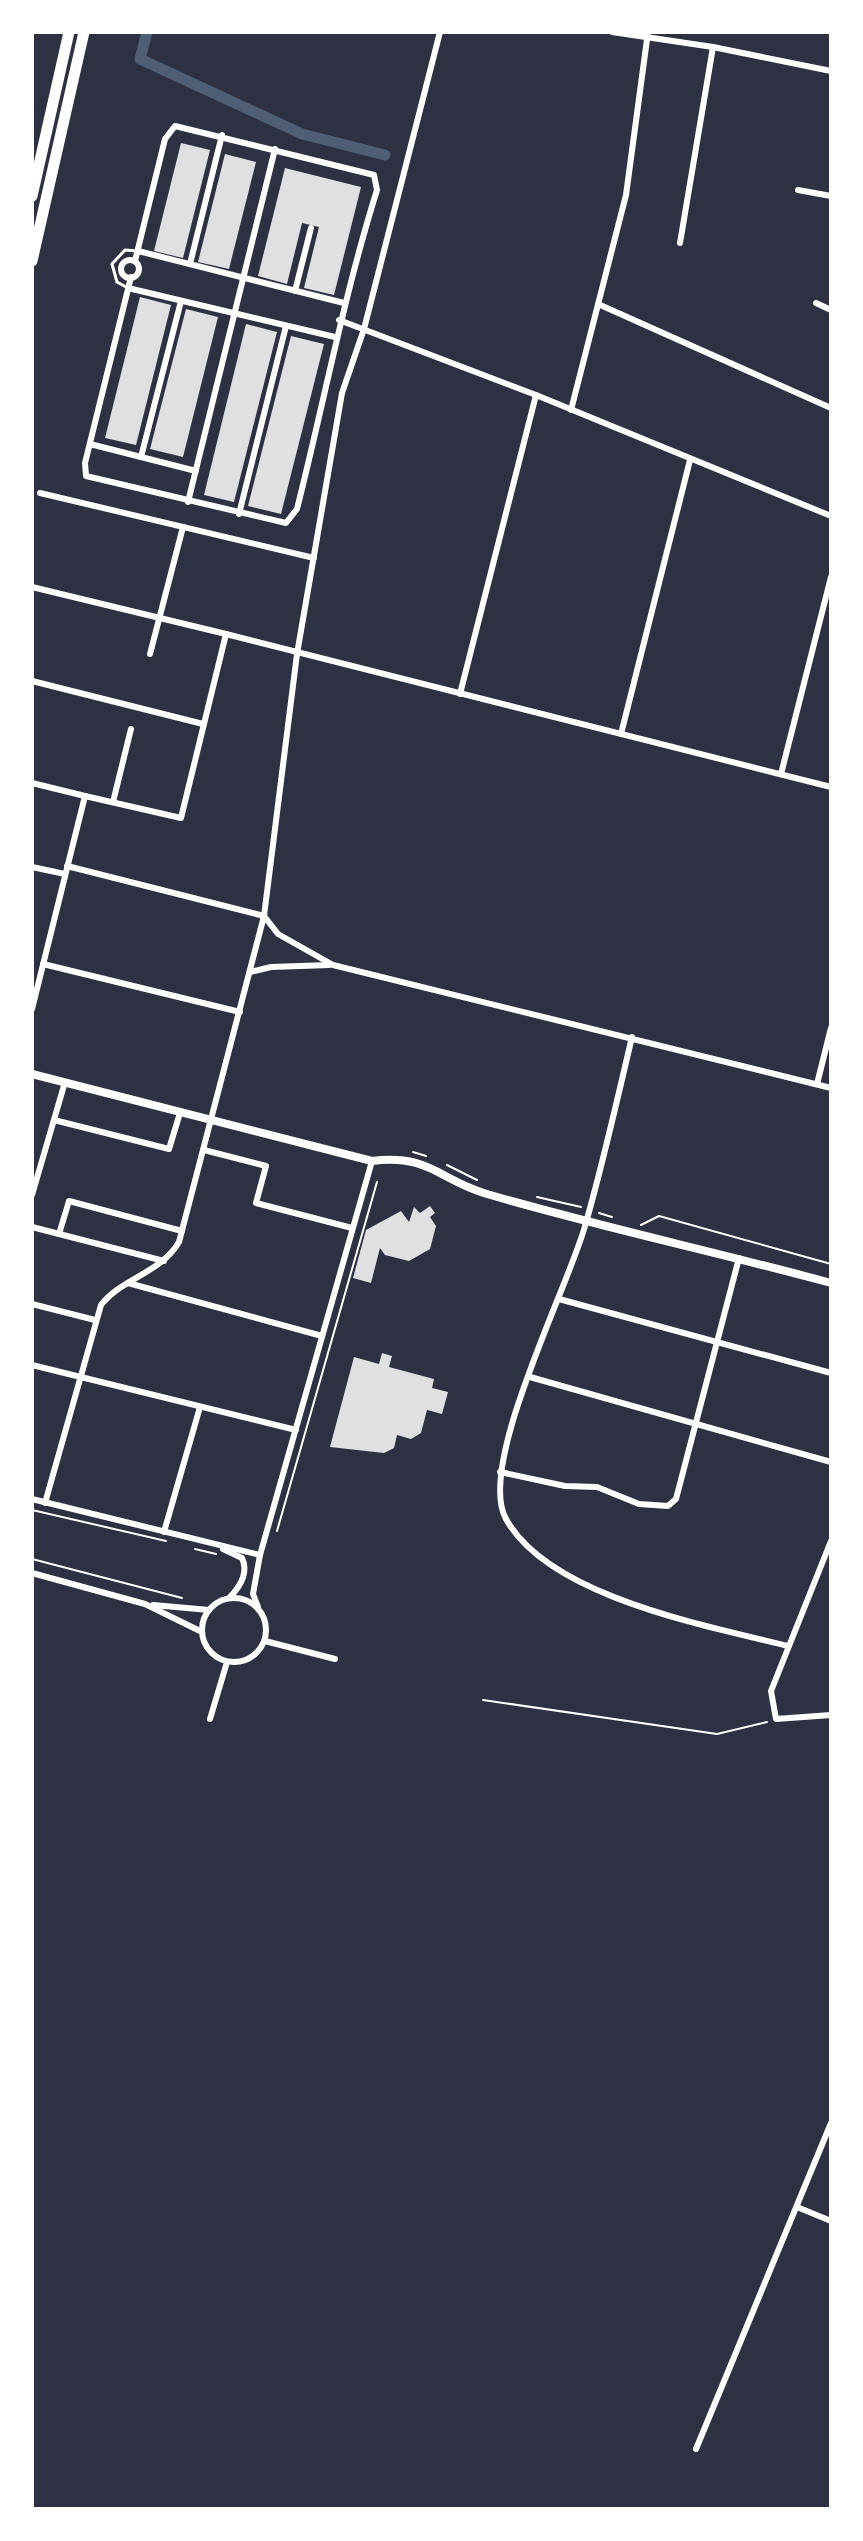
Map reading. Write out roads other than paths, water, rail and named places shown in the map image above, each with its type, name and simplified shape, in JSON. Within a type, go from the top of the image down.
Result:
[{"type":"highway","points":[[32,196],[69,32]]},
{"type":"highway","points":[[32,261],[84,32]]},
{"type":"street","points":[[45,1503],[95,1320],[111,1292],[164,1261],[179,1242],[212,1121],[264,916],[297,654],[342,393],[364,329],[440,32]]},
{"type":"street","points":[[612,32],[647,35],[831,71]]},
{"type":"street","points":[[571,410],[626,195],[647,35]]},
{"type":"street","points":[[680,243],[713,47]]},
{"type":"street","points":[[175,126],[184,126],[275,149],[366,171],[377,182],[339,320],[335,358],[293,518],[279,524],[86,476],[90,444],[128,288],[131,277],[139,271],[135,261],[168,131],[175,126]]},
{"type":"street","points":[[190,264],[222,135]]},
{"type":"street","points":[[188,502],[275,149]]},
{"type":"street","points":[[798,190],[831,196]]},
{"type":"street","points":[[295,291],[311,228]]},
{"type":"street","points":[[138,251],[344,303]]},
{"type":"street","points":[[131,277],[124,275],[122,267],[128,260],[135,261]]},
{"type":"street","points":[[128,288],[335,337]]},
{"type":"street","points":[[141,457],[181,301]]},
{"type":"street","points":[[816,303],[831,310]]},
{"type":"street","points":[[598,304],[831,408]]},
{"type":"street","points":[[339,320],[536,395],[831,516]]},
{"type":"street","points":[[239,514],[286,326]]},
{"type":"street","points":[[460,694],[536,395]]},
{"type":"street","points":[[90,444],[196,471]]},
{"type":"street","points":[[621,734],[690,460]]},
{"type":"street","points":[[40,493],[314,558]]},
{"type":"street","points":[[150,654],[183,527]]},
{"type":"street","points":[[781,774],[831,577]]},
{"type":"street","points":[[32,587],[831,787]]},
{"type":"street","points":[[32,783],[181,818],[226,634]]},
{"type":"street","points":[[32,681],[203,724]]},
{"type":"street","points":[[113,802],[131,729]]},
{"type":"street","points":[[32,1009],[85,796]]},
{"type":"street","points":[[67,866],[264,916],[278,934],[333,965]]},
{"type":"street","points":[[32,867],[65,874]]},
{"type":"street","points":[[43,964],[240,1012]]},
{"type":"street","points":[[250,972],[271,967],[333,965],[831,1088]]},
{"type":"street","points":[[817,1084],[831,1028]]},
{"type":"street","points":[[632,1037],[587,1219],[510,1431],[500,1472],[500,1507],[507,1522],[533,1548],[570,1576],[640,1608],[788,1646]]},
{"type":"street","points":[[32,1074],[372,1161],[398,1159],[428,1165],[483,1193],[831,1283]]},
{"type":"street","points":[[32,1195],[65,1082]]},
{"type":"street","points":[[54,1120],[169,1149],[180,1113]]},
{"type":"street","points":[[204,1150],[266,1166],[256,1203],[352,1228]]},
{"type":"street","points":[[209,1610],[202,1632],[209,1651],[227,1662],[246,1661],[265,1641],[266,1623],[253,1594],[260,1555],[372,1161]]},
{"type":"street","points":[[59,1234],[69,1201],[182,1231]]},
{"type":"street","points":[[32,1227],[164,1261]]},
{"type":"street","points":[[500,1472],[565,1486],[597,1487],[660,1508],[676,1499],[739,1258]]},
{"type":"street","points":[[128,1283],[322,1336]]},
{"type":"street","points":[[559,1299],[831,1373]]},
{"type":"street","points":[[32,1304],[95,1320]]},
{"type":"street","points":[[32,1365],[296,1430]]},
{"type":"street","points":[[530,1377],[831,1462]]},
{"type":"street","points":[[164,1532],[200,1407]]},
{"type":"street","points":[[32,1499],[260,1555]]},
{"type":"street","points":[[831,1541],[771,1691],[776,1719],[831,1715]]},
{"type":"street","points":[[32,1573],[145,1604],[209,1610],[229,1598],[242,1579],[244,1562],[238,1555],[212,1545]]},
{"type":"street","points":[[229,1598],[239,1598],[258,1607]]},
{"type":"street","points":[[145,1604],[202,1632]]},
{"type":"street","points":[[265,1641],[335,1659]]},
{"type":"street","points":[[210,1719],[227,1662]]},
{"type":"street","points":[[696,2449],[831,2123]]},
{"type":"street","points":[[797,2207],[831,2221]]},
{"type":"lane","points":[[128,288],[117,282],[112,264],[125,250],[138,251]]},
{"type":"waterway","points":[[147,32],[140,59],[302,134],[385,155]]}]
